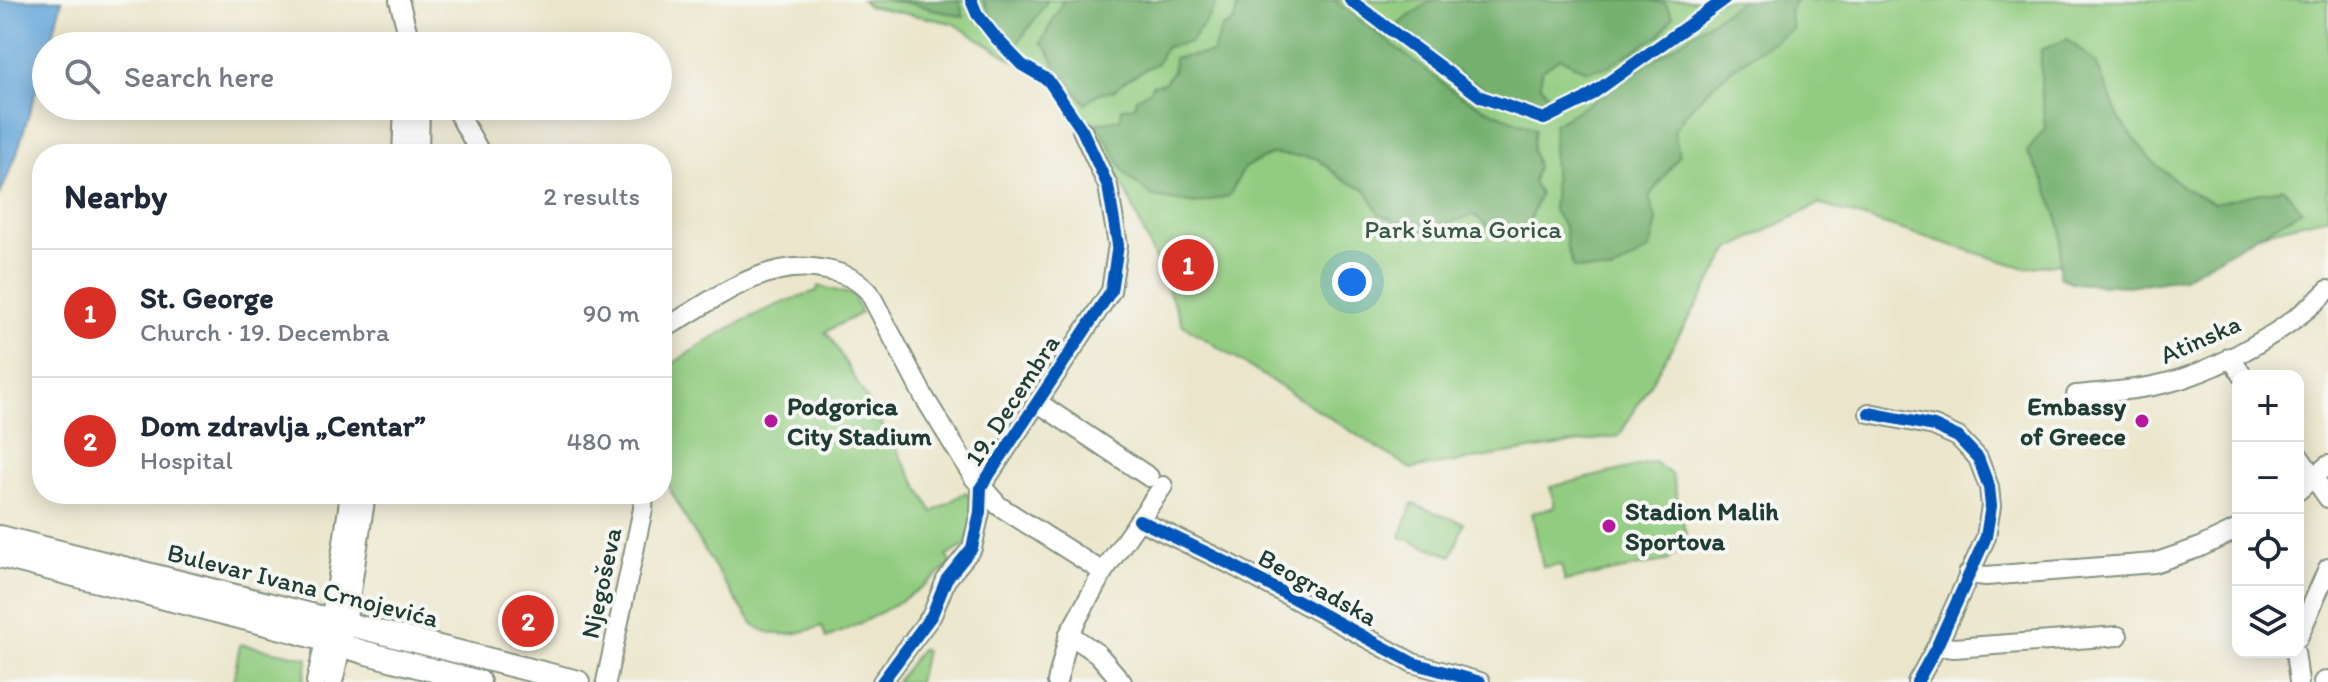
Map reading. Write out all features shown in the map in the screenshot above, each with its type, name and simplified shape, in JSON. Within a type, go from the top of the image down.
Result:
[{"type":"main road","name":"Bulevar Ivana Crnojevića","points":[[6,548],[336,632],[578,682]]},
{"type":"main road","name":"Bulevar Ivana Crnojevića","points":[[336,632],[479,682]]},
{"type":"street","points":[[399,0],[407,32]]},
{"type":"street","points":[[402,144],[403,120]]},
{"type":"street","points":[[419,144],[420,120]]},
{"type":"street","points":[[462,120],[475,144]]},
{"type":"street","name":"19. Decembra","points":[[882,682],[932,615],[946,580],[972,548],[980,512],[981,487],[1111,291],[1118,245],[1108,186],[1082,130]]},
{"type":"street","name":"19. Decembra","points":[[672,324],[730,291],[777,270],[802,266],[821,268],[857,280],[869,292],[924,397],[981,487],[999,506],[1103,572]]},
{"type":"street","name":"Atinska","points":[[2076,395],[2166,384],[2230,357],[2300,317],[2328,290]]},
{"type":"street","points":[[2230,357],[2239,370]]},
{"type":"street","points":[[1037,402],[1156,482],[1139,520],[1103,572],[1069,634],[1057,682]]},
{"type":"street","points":[[1869,413],[1942,429],[1958,437],[1978,458],[1989,487],[1990,516],[1986,537],[1937,646],[1917,682]]},
{"type":"street","points":[[2304,459],[2321,472],[2328,498]]},
{"type":"street","points":[[2304,486],[2321,472]]},
{"type":"street","points":[[333,682],[349,504]]},
{"type":"street","points":[[316,682],[336,632],[364,504]]},
{"type":"street","name":"Njegoševa","points":[[606,682],[643,504]]},
{"type":"street","name":"Beogradska","points":[[1139,520],[1232,565],[1413,663],[1480,682]]},
{"type":"street","points":[[1968,574],[1986,576],[2145,564],[2198,548],[2232,532]]},
{"type":"street","points":[[2304,624],[2328,568]]},
{"type":"street","points":[[1069,634],[1098,654],[1122,682]]},
{"type":"street","points":[[1937,646],[1954,648],[2118,636]]},
{"type":"street","points":[[2296,658],[2299,682]]},
{"type":"street","points":[[1408,682],[1413,663]]},
{"type":"green space","name":"Park šuma Gorica","points":[[862,0],[2328,0],[2328,217],[2249,236],[2025,268],[1819,204],[1730,249],[1619,436],[1411,469],[1183,325],[1129,198],[1092,127],[1050,72],[1022,65],[952,23],[868,6]]},
{"type":"green space","points":[[882,0],[959,0],[964,17],[913,4]]},
{"type":"green space","points":[[983,0],[1048,0],[1016,46],[991,16]]},
{"type":"green space","points":[[1063,0],[1218,0],[1191,42],[1166,47],[1157,63],[1113,91],[1097,94],[1086,104],[1041,43]]},
{"type":"green space","points":[[1256,0],[1334,0],[1457,94],[1535,129],[1532,150],[1537,166],[1533,182],[1540,194],[1527,226],[1496,233],[1474,215],[1423,231],[1379,214],[1367,191],[1342,179],[1316,158],[1272,154],[1244,168],[1229,196],[1196,204],[1153,197],[1126,175],[1097,123],[1121,119],[1122,108],[1135,106],[1136,98],[1150,90],[1152,85],[1164,83],[1173,71],[1174,58],[1212,53],[1222,28],[1234,22],[1237,7]]},
{"type":"green space","points":[[1644,0],[1665,3],[1673,17],[1660,35],[1607,67],[1587,71],[1560,58],[1541,71],[1541,85],[1552,102],[1532,104],[1490,92],[1469,80],[1396,26],[1430,1]]},
{"type":"green space","points":[[1742,0],[1796,0],[1789,12],[1793,29],[1743,61],[1713,86],[1674,130],[1679,156],[1649,197],[1657,222],[1650,249],[1611,272],[1574,268],[1567,249],[1565,228],[1553,209],[1554,124],[1595,100]]},
{"type":"green space","points":[[2067,39],[2096,63],[2120,120],[2151,160],[2186,189],[2214,203],[2283,188],[2302,210],[2183,278],[2128,286],[2074,283],[2059,277],[2061,228],[2045,182],[2027,152],[2045,128],[2041,50]]},
{"type":"green space","name":"Podgorica City Stadium","points":[[818,286],[857,296],[855,301],[861,313],[825,332],[933,512],[966,492],[976,507],[966,545],[946,556],[952,564],[892,606],[826,638],[822,626],[781,634],[757,627],[721,577],[672,492],[672,365],[736,325],[775,306],[817,291]]},
{"type":"green space","name":"Stadion Malih Sportova","points":[[1654,462],[1672,475],[1687,539],[1669,560],[1565,581],[1561,565],[1543,567],[1532,513],[1555,507],[1550,487]]},
{"type":"green space","points":[[1412,504],[1464,523],[1452,556],[1400,537]]},
{"type":"green space","points":[[240,644],[308,658],[303,682],[233,682]]},
{"type":"green space","points":[[921,649],[925,651],[918,682],[896,682]]},
{"type":"water","points":[[0,0],[62,0],[54,32],[32,32],[32,104],[0,195]]},
{"type":"cycle path","points":[[882,682],[932,615],[946,580],[972,548],[980,512],[981,487],[1111,291],[1118,245],[1108,186],[1082,130],[1048,80],[1022,65],[996,38],[977,14],[971,0]]},
{"type":"cycle path","points":[[1350,0],[1481,97],[1544,119],[1585,99],[1724,0]]},
{"type":"cycle path","points":[[1869,413],[1934,426],[1958,437],[1978,458],[1989,487],[1991,506],[1986,537],[1937,646],[1917,682]]},
{"type":"cycle path","points":[[1139,520],[1232,565],[1413,663],[1480,682]]},
{"type":"place","name":"St. George","points":[[1188,265]]},
{"type":"place","name":"Podgorica City Stadium","points":[[771,421]]},
{"type":"place","name":"Embassy of Greece","points":[[2142,421]]},
{"type":"place","name":"Stadion Malih Sportova","points":[[1609,526]]},
{"type":"place","name":"Dom zdravlja „Centar”","points":[[528,621]]}]
